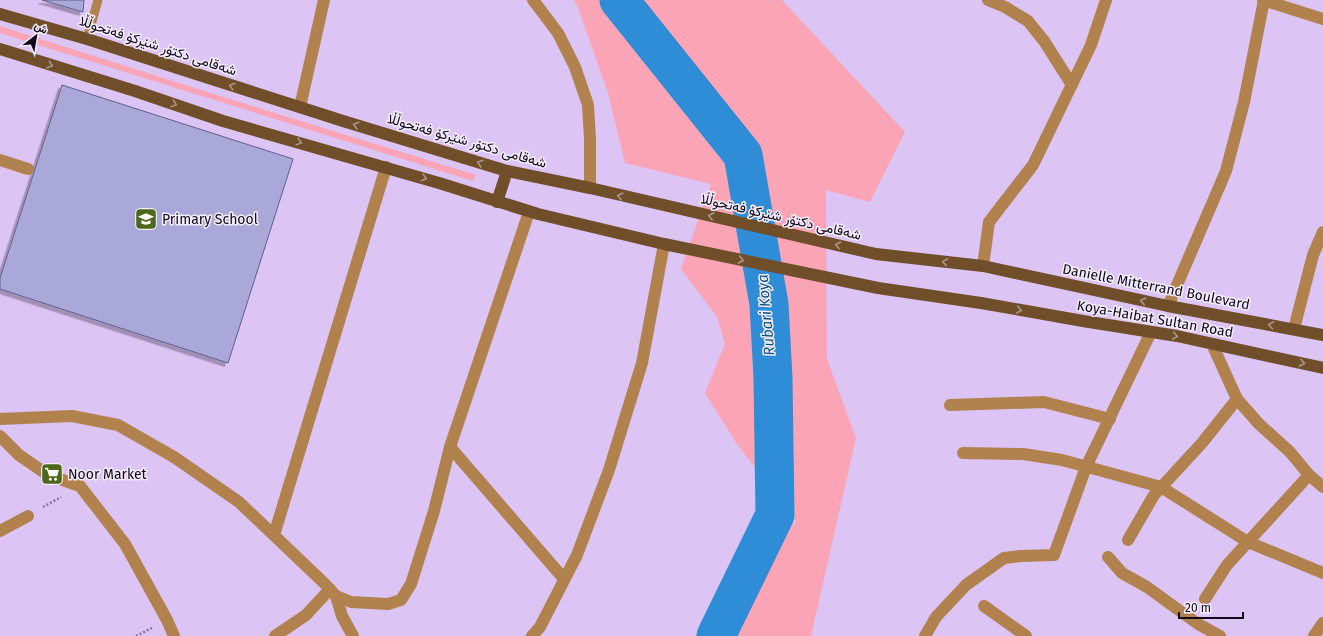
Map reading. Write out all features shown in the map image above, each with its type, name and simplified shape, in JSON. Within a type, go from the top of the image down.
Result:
[{"type":"main road","name":"شەقامی دکتۆر شێرکۆ فەتحوڵڵا","points":[[0,14],[87,39],[507,171],[590,188],[876,254],[984,266]]},
{"type":"main road","points":[[0,49],[135,91],[223,121],[386,167],[529,212],[669,246]]},
{"type":"main road","points":[[497,202],[507,171]]},
{"type":"main road","name":"Koya-Haibat Sultan Road","points":[[669,246],[878,288],[981,303],[1151,332],[1323,368]]},
{"type":"main road","name":"Danielle Mitterrand Boulevard","points":[[984,266],[1168,306],[1323,335]]},
{"type":"street","points":[[300,107],[324,0]]},
{"type":"street","points":[[533,0],[558,33],[575,67],[588,105],[590,188]]},
{"type":"street","points":[[988,0],[1005,7],[1028,21],[1044,42],[1072,85]]},
{"type":"street","points":[[984,266],[988,222],[1033,165],[1091,45],[1106,0]]},
{"type":"street","points":[[1168,306],[1226,171],[1244,102],[1264,0],[1323,19]]},
{"type":"street","points":[[0,160],[28,169]]},
{"type":"street","points":[[274,536],[386,167]]},
{"type":"street","points":[[0,419],[72,416],[118,426],[174,456],[239,502],[333,593],[351,602],[388,604],[401,600],[411,584],[434,512],[450,447],[529,212]]},
{"type":"street","points":[[1294,329],[1313,255],[1323,232]]},
{"type":"street","points":[[532,636],[540,627],[576,555],[609,470],[642,363],[669,246]]},
{"type":"street","points":[[925,636],[936,617],[966,585],[1004,558],[1054,555],[1086,467],[1151,332]]},
{"type":"street","points":[[1212,344],[1237,399],[1259,424],[1290,452],[1309,475],[1323,487]]},
{"type":"street","points":[[1128,540],[1154,495],[1202,443],[1237,399]]},
{"type":"street","points":[[950,406],[1044,402],[1110,419]]},
{"type":"street","points":[[0,436],[19,455],[48,475],[80,486],[125,544],[167,620],[174,636]]},
{"type":"street","points":[[450,447],[564,579]]},
{"type":"street","points":[[963,453],[1023,454],[1062,460],[1161,487],[1248,542],[1323,573]]},
{"type":"street","points":[[1205,598],[1227,565],[1309,475]]},
{"type":"street","points":[[0,531],[28,516]]},
{"type":"street","points":[[1108,557],[1122,573],[1147,587],[1198,624],[1220,636]]},
{"type":"street","points":[[275,636],[306,615],[333,593]]},
{"type":"street","points":[[333,593],[342,616],[353,636]]},
{"type":"street","points":[[984,606],[1026,636]]},
{"type":"street","points":[[1314,636],[1323,623]]},
{"type":"lane","points":[[87,39],[98,0]]},
{"type":"path","points":[[28,516],[80,486]]},
{"type":"shaded area","points":[[574,0],[782,0],[905,132],[870,202],[826,190],[827,359],[856,438],[811,636],[703,636],[796,521],[737,444],[705,393],[725,344],[717,317],[681,269],[711,184],[625,163],[608,93]]},
{"type":"shaded area","points":[[0,26],[476,175],[473,181],[0,33]]},
{"type":"building","points":[[42,0],[84,0],[83,12]]},
{"type":"building","name":"Primary School","points":[[62,85],[293,159],[228,363],[0,289],[0,278]]},
{"type":"waterway","name":"Rubari Koya","points":[[619,0],[743,155],[769,304],[773,378],[775,515],[716,636]]},
{"type":"place","name":"Primary School","points":[[146,219]]},
{"type":"place","name":"Noor Market","points":[[52,474]]}]
